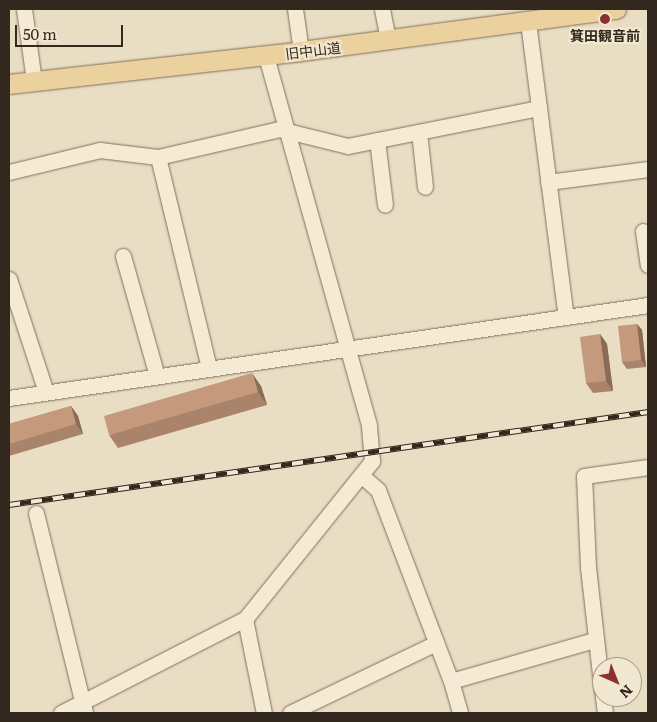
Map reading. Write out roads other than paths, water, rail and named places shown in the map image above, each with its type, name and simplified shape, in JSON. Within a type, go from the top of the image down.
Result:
[{"type":"main road","name":"旧中山道","points":[[9,84],[301,51],[528,22],[570,12],[616,9]]},
{"type":"street","points":[[24,9],[34,82]]},
{"type":"street","points":[[295,9],[301,51]]},
{"type":"street","points":[[382,9],[388,40]]},
{"type":"street","points":[[528,22],[566,317]]},
{"type":"street","points":[[61,713],[83,708],[245,620],[372,462],[372,443],[266,55]]},
{"type":"street","points":[[9,172],[100,150],[158,157],[279,129],[348,146],[539,108]]},
{"type":"street","points":[[419,132],[425,187]]},
{"type":"street","points":[[378,140],[385,205]]},
{"type":"street","points":[[158,157],[209,368]]},
{"type":"street","points":[[548,182],[648,169]]},
{"type":"street","points":[[643,231],[648,265]]},
{"type":"street","points":[[123,256],[157,376]]},
{"type":"street","points":[[9,279],[46,392]]},
{"type":"street","points":[[9,398],[648,305]]},
{"type":"street","points":[[597,657],[584,476],[648,467]]},
{"type":"street","points":[[362,476],[378,490],[451,681],[460,713]]},
{"type":"street","points":[[36,512],[83,708]]},
{"type":"street","points":[[245,620],[264,713]]},
{"type":"street","points":[[451,681],[594,640]]},
{"type":"street","points":[[290,713],[436,643]]},
{"type":"railway","points":[[9,505],[648,412]]},
{"type":"place","name":"箕田観音前","points":[[605,19]]}]
